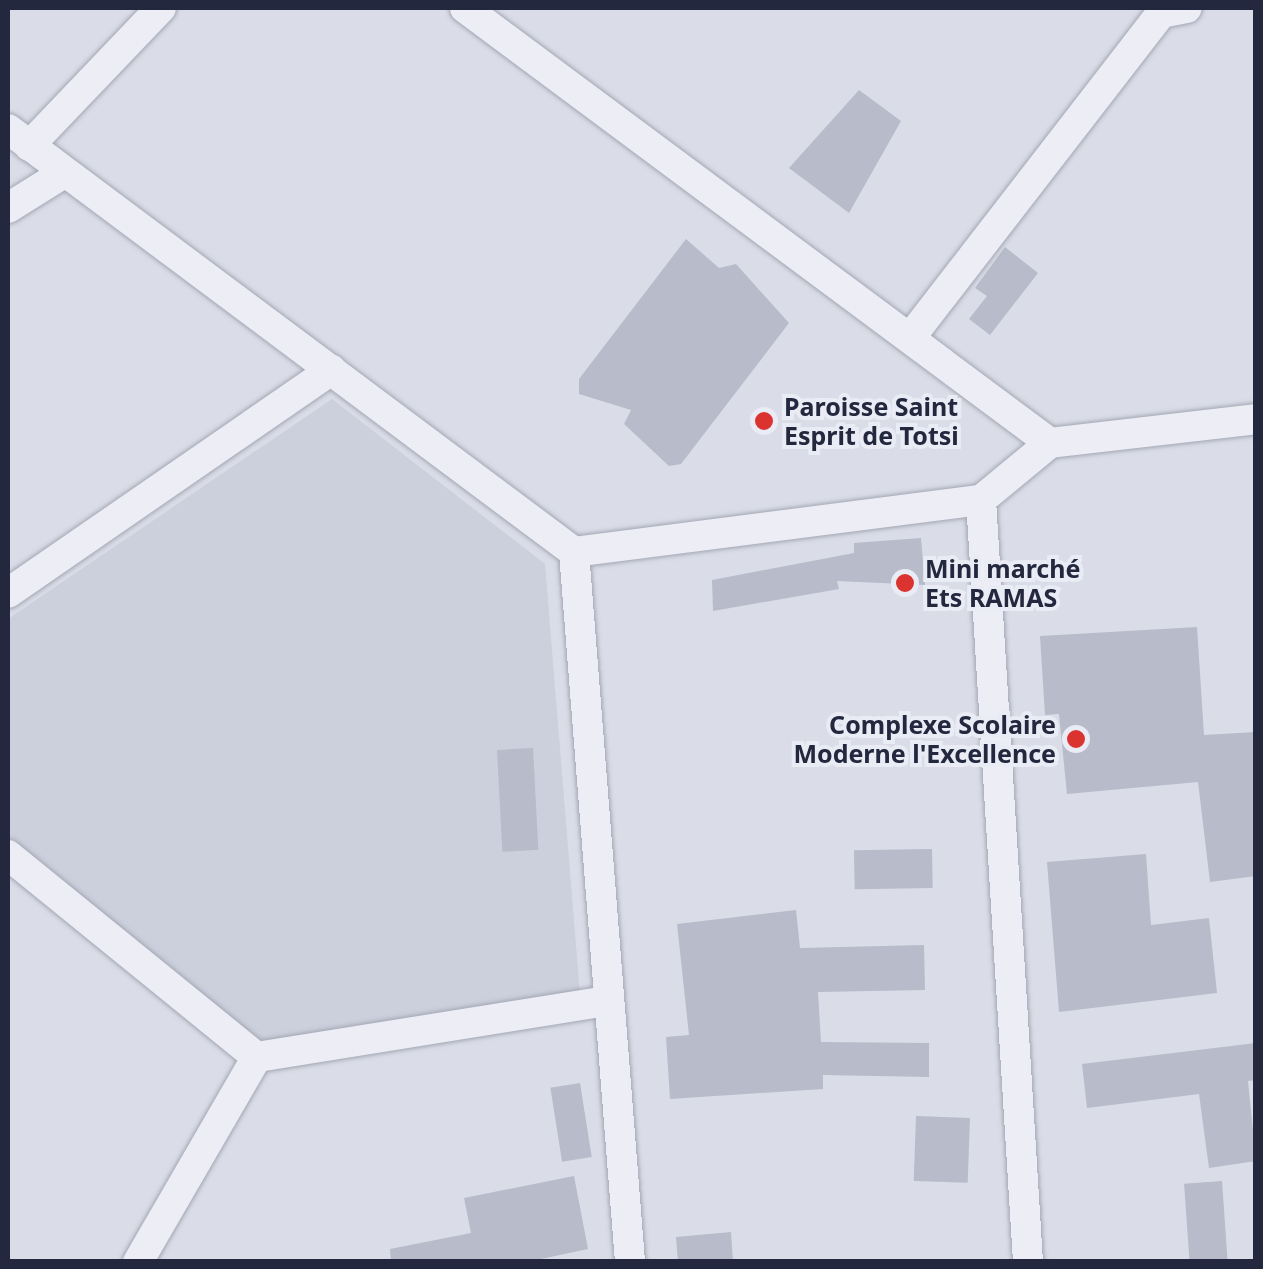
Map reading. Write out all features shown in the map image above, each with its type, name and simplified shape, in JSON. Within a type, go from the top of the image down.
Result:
[{"type":"street","points":[[161,8],[18,137],[574,552],[981,500],[1050,443],[1256,419]]},
{"type":"street","points":[[465,8],[1050,443]]},
{"type":"street","points":[[910,338],[1166,10]]},
{"type":"street","points":[[8,208],[64,173]]},
{"type":"street","points":[[8,593],[330,370]]},
{"type":"street","points":[[981,500],[1028,1262]]},
{"type":"street","points":[[574,552],[630,1262]]},
{"type":"street","points":[[8,855],[257,1056],[608,1001]]},
{"type":"street","points":[[138,1262],[257,1056]]},
{"type":"shaded area","points":[[332,399],[545,564],[580,995],[270,1059],[8,839],[8,619]]},
{"type":"building","points":[[859,90],[901,121],[849,213],[789,168]]},
{"type":"building","points":[[686,239],[719,268],[736,264],[789,323],[681,464],[669,466],[624,424],[631,410],[579,394],[579,379]]},
{"type":"building","points":[[1005,247],[1038,273],[990,335],[969,319],[987,296],[975,288]]},
{"type":"building","points":[[921,538],[925,585],[837,581],[839,589],[713,611],[712,580],[854,553],[854,543]]},
{"type":"building","points":[[1197,627],[1204,735],[1256,732],[1256,876],[1210,882],[1198,782],[1067,794],[1059,714],[1045,715],[1040,636]]},
{"type":"building","points":[[533,748],[538,850],[502,852],[497,750]]},
{"type":"building","points":[[932,849],[933,888],[855,889],[854,850]]},
{"type":"building","points":[[1146,854],[1151,925],[1209,918],[1217,993],[1059,1012],[1047,862]]},
{"type":"building","points":[[796,910],[800,948],[924,945],[925,990],[818,992],[821,1042],[929,1043],[929,1077],[823,1075],[823,1089],[670,1099],[666,1037],[689,1035],[677,924]]},
{"type":"building","points":[[1256,1043],[1256,1080],[1248,1081],[1256,1161],[1209,1168],[1199,1094],[1087,1108],[1082,1064]]},
{"type":"building","points":[[580,1083],[592,1157],[562,1162],[550,1088]]},
{"type":"building","points":[[916,1116],[970,1118],[968,1183],[914,1181]]},
{"type":"building","points":[[574,1176],[588,1249],[527,1262],[391,1262],[390,1249],[471,1233],[464,1198]]},
{"type":"building","points":[[1222,1181],[1228,1262],[1190,1262],[1184,1184]]},
{"type":"building","points":[[731,1232],[733,1262],[678,1262],[676,1237]]},
{"type":"place","name":"Paroisse Saint Esprit de Totsi","points":[[764,421]]},
{"type":"place","name":"Mini marché Ets RAMAS","points":[[905,583]]},
{"type":"place","name":"Complexe Scolaire Moderne l'Excellence","points":[[1076,739]]}]
